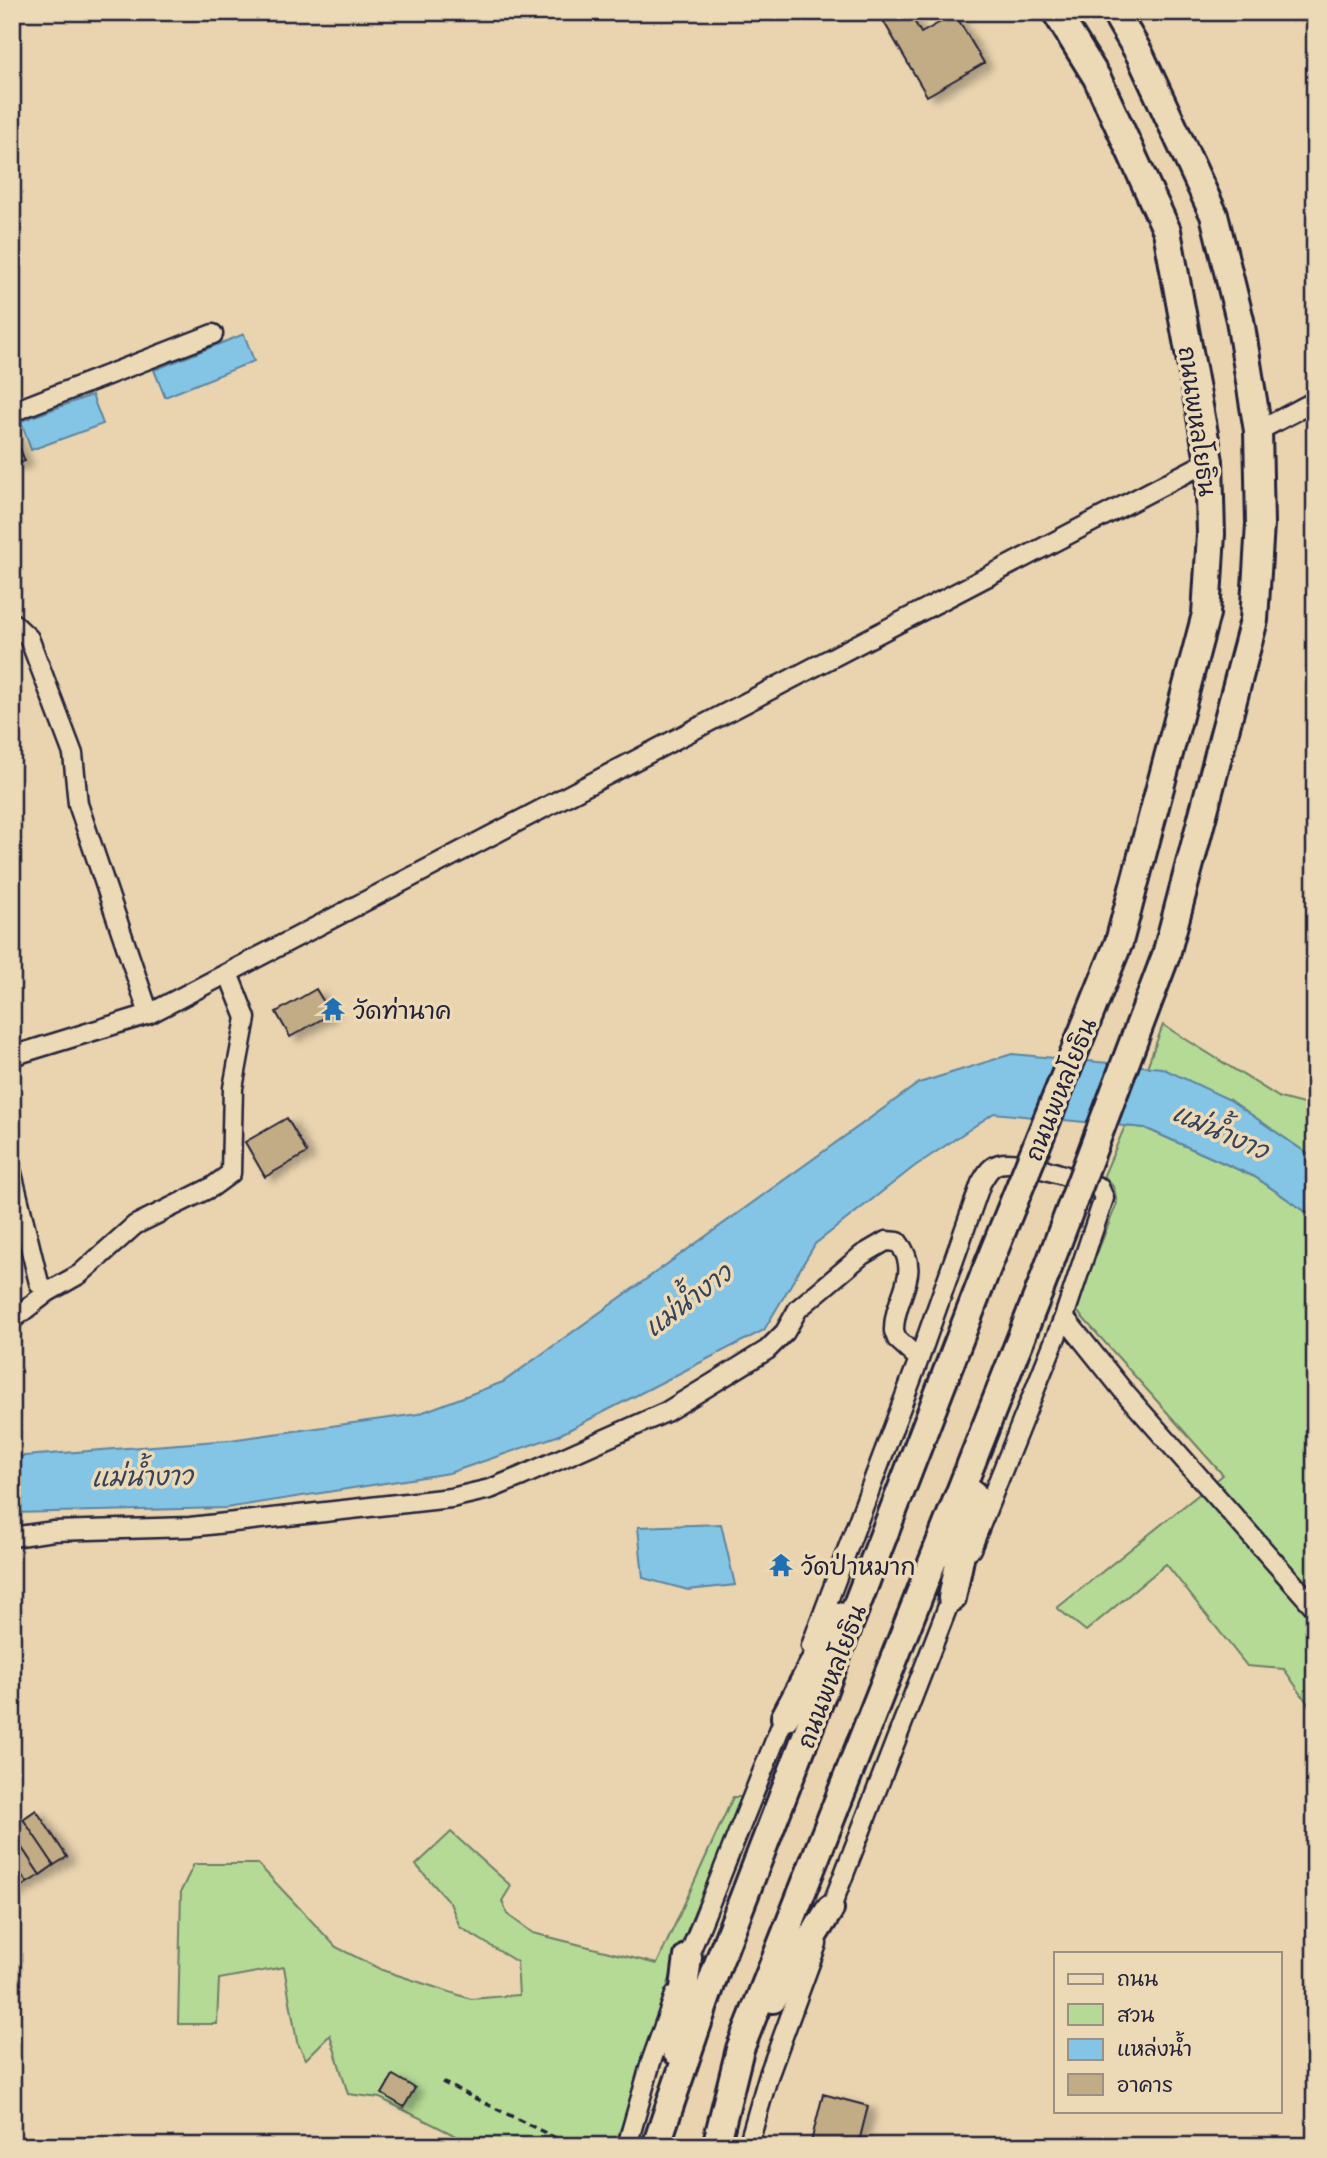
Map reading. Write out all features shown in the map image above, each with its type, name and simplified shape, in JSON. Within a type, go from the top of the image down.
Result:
[{"type":"highway","name":"ถนนพหลโยธิน","points":[[656,2146],[718,1964],[985,1273],[1119,942],[1206,614],[1211,534],[1209,461],[1167,231],[1097,78],[1056,12]]},
{"type":"highway","name":"ถนนพหลโยธิน","points":[[716,2146],[740,2049],[1039,1292],[1166,955],[1254,620],[1260,524],[1258,431],[1240,320],[1214,215],[1140,55],[1115,12]]},
{"type":"highway","points":[[951,1598],[987,1424]]},
{"type":"highway","points":[[785,1717],[894,1513]]},
{"type":"highway","points":[[740,2049],[830,1909]]},
{"type":"highway","points":[[668,2108],[688,1957]]},
{"type":"street","points":[[12,412],[212,334]]},
{"type":"street","points":[[1258,431],[1315,401]]},
{"type":"street","points":[[12,1056],[149,1014],[1209,461]]},
{"type":"street","points":[[12,622],[29,638],[73,754],[78,804],[149,1014]]},
{"type":"street","points":[[12,1320],[48,1292],[80,1273],[135,1225],[212,1187],[231,1172],[233,1088],[246,1018],[228,973]]},
{"type":"street","points":[[627,2146],[651,2062],[688,1957],[785,1717],[919,1359],[981,1184],[991,1168],[1002,1163],[1054,1171],[1099,1188],[1104,1198],[1064,1317],[830,1909],[768,2077],[748,2146]]},
{"type":"street","points":[[12,1173],[38,1283],[48,1292]]},
{"type":"street","points":[[12,1537],[54,1531],[190,1527],[452,1499],[490,1489],[666,1412],[767,1350],[785,1332],[805,1301],[862,1255],[886,1241],[898,1242],[907,1252],[910,1268],[894,1331],[897,1339],[919,1359]]},
{"type":"street","points":[[1064,1317],[1125,1393],[1315,1608]]},
{"type":"path","points":[[442,2082],[572,2146]]},
{"type":"green space","points":[[1163,1025],[1280,1098],[1315,1107],[1315,1159],[1230,1100],[1147,1067]]},
{"type":"green space","points":[[1125,1126],[1145,1128],[1255,1177],[1315,1218],[1315,1714],[1284,1669],[1247,1666],[1166,1564],[1086,1631],[1057,1608],[1223,1475],[1075,1309],[1117,1203],[1114,1188],[1104,1175]]},
{"type":"green space","points":[[733,1797],[744,1797],[680,1948],[615,2146],[476,2146],[380,2098],[348,2094],[330,2035],[306,2059],[297,2042],[284,1967],[219,1979],[217,2024],[178,2024],[181,1891],[194,1864],[258,1864],[336,1947],[382,1970],[471,1999],[519,1995],[517,1962],[460,1927],[450,1903],[416,1865],[451,1832],[511,1886],[502,1901],[507,1914],[533,1933],[657,1964]]},
{"type":"water","points":[[244,334],[254,361],[165,397],[154,370]]},
{"type":"water","points":[[92,395],[103,424],[31,450],[21,421]]},
{"type":"water","name":"แม่น้ำงาว","points":[[1012,1054],[1162,1068],[1230,1100],[1315,1159],[1315,1218],[1255,1177],[1145,1128],[994,1113],[915,1166],[815,1244],[764,1330],[557,1436],[449,1473],[226,1508],[12,1513],[12,1457],[230,1440],[418,1414],[503,1382],[919,1083]]},
{"type":"water","points":[[721,1524],[735,1585],[688,1590],[643,1578],[638,1527]]},
{"type":"building","points":[[901,12],[909,12],[921,33],[955,14],[984,63],[927,96],[884,22]]},
{"type":"building","points":[[12,429],[25,461],[12,466]]},
{"type":"building","points":[[316,989],[331,1014],[290,1037],[276,1012]]},
{"type":"building","points":[[287,1118],[307,1153],[265,1177],[245,1142]]},
{"type":"building","points":[[36,1810],[67,1857],[54,1865],[23,1819]]},
{"type":"building","points":[[23,1819],[54,1865],[40,1875],[12,1833],[12,1826]]},
{"type":"building","points":[[12,1833],[40,1875],[27,1883],[12,1861]]},
{"type":"building","points":[[12,1861],[27,1883],[12,1893]]},
{"type":"building","points":[[393,2075],[415,2088],[404,2107],[382,2094]]},
{"type":"building","points":[[823,2094],[868,2106],[858,2146],[810,2146]]},
{"type":"place","name":"วัดท่านาค","points":[[333,1009]]},
{"type":"place","name":"วัดป่าหมาก","points":[[781,1565]]}]
